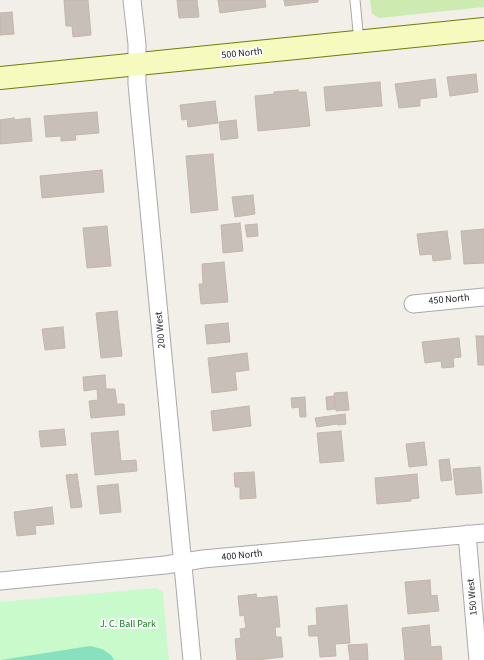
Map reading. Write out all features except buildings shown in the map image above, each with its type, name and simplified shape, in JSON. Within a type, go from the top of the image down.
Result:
[{"type":"street","name":"200 West","points":[[132,0],[137,44],[137,84],[192,660]]},
{"type":"street","name":"500 North","points":[[0,78],[484,29]]},
{"type":"street","name":"450 North","points":[[413,304],[484,297]]},
{"type":"street","name":"400 North","points":[[0,581],[484,533]]},
{"type":"street","name":"150 West","points":[[467,534],[478,660]]},
{"type":"lane","points":[[355,0],[359,42]]},
{"type":"green space","points":[[370,0],[484,0],[484,7],[379,18],[372,14]]},
{"type":"green space","name":"J. C. Ball Park","points":[[156,588],[162,591],[163,594],[169,660],[0,660],[0,602]]},
{"type":"green space","points":[[90,646],[102,649],[111,655],[114,660],[1,660]]}]
